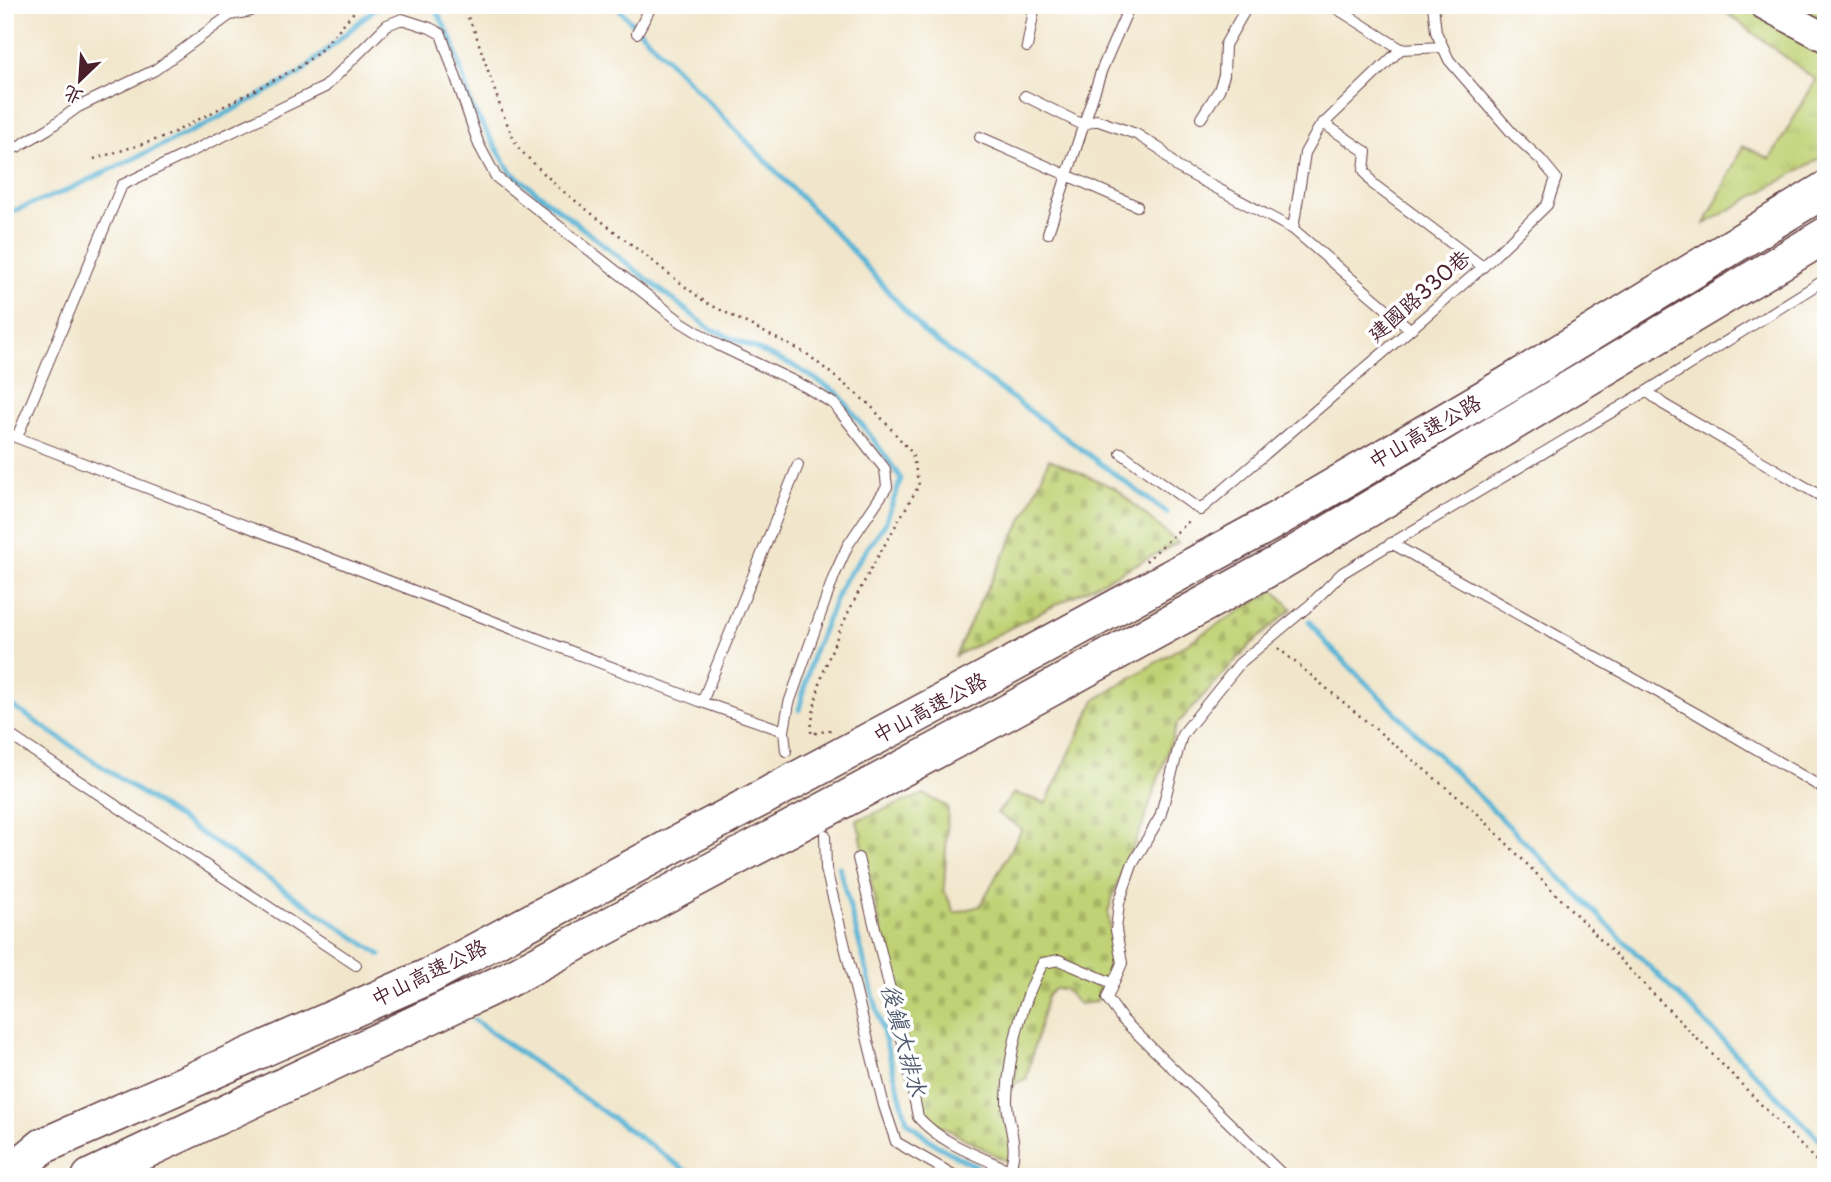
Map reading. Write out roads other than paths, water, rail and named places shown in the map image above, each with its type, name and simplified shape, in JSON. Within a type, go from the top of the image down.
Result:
[{"type":"highway","name":"中山高速公路","points":[[5,1171],[20,1164],[43,1146],[429,976],[977,684],[1291,511],[1508,384],[1826,189]]},
{"type":"highway","name":"中山高速公路","points":[[90,1177],[507,980],[1006,713],[1279,563],[1826,235]]},
{"type":"highway","points":[[5,1149],[18,1143],[43,1146]]},
{"type":"street","points":[[1764,5],[1826,38]]},
{"type":"lane","points":[[637,33],[652,5]]},
{"type":"lane","points":[[1027,47],[1035,5]]},
{"type":"lane","points":[[1048,233],[1102,69],[1130,5]]},
{"type":"lane","points":[[1201,118],[1219,90],[1224,75],[1225,45],[1248,5]]},
{"type":"lane","points":[[1331,5],[1401,49],[1443,47]]},
{"type":"lane","name":"建國路330巷","points":[[1121,453],[1200,510],[1483,267],[1547,205],[1556,178],[1505,125],[1449,60],[1436,32],[1433,5]]},
{"type":"lane","points":[[5,151],[17,148],[78,107],[155,70],[230,15],[251,10]]},
{"type":"lane","points":[[17,438],[122,185],[325,87],[387,24],[402,19],[430,28],[441,34],[479,145],[496,177],[681,322],[718,345],[806,387],[834,404],[885,469],[887,487],[848,545],[834,576],[789,703],[784,731],[786,751]]},
{"type":"lane","points":[[1293,229],[1305,153],[1324,123],[1401,49]]},
{"type":"lane","points":[[1025,96],[1083,125],[1096,120],[1136,134],[1160,149],[1177,167],[1293,229],[1410,329]]},
{"type":"lane","points":[[1324,123],[1366,152],[1364,170],[1373,184],[1483,267]]},
{"type":"lane","points":[[980,137],[1137,206]]},
{"type":"lane","points":[[1284,1177],[1122,1019],[1107,998],[1122,963],[1116,930],[1119,903],[1132,865],[1160,817],[1182,735],[1240,663],[1311,604],[1342,573],[1647,391],[1826,279]]},
{"type":"lane","points":[[1647,391],[1663,404],[1826,499]]},
{"type":"lane","points":[[5,433],[702,702],[784,731]]},
{"type":"lane","points":[[702,702],[798,465]]},
{"type":"lane","points":[[1391,543],[1697,714],[1826,790]]},
{"type":"lane","points":[[5,732],[356,965]]},
{"type":"lane","points":[[825,835],[826,869],[884,1107],[896,1142],[957,1177]]},
{"type":"lane","points":[[858,858],[905,1051],[918,1118],[925,1126],[965,1152],[1008,1174],[1023,1177]]},
{"type":"lane","points":[[1008,1174],[1015,1138],[1007,1101],[1011,1055],[1033,982],[1042,963],[1059,960],[1112,983]]},
{"type":"waterway","points":[[5,214],[63,192],[205,125],[298,75],[379,5]]},
{"type":"waterway","points":[[416,5],[436,10],[453,42],[471,106],[511,172],[709,328],[794,366],[838,393],[901,479],[885,524],[842,584],[812,656],[799,710]]},
{"type":"waterway","points":[[615,5],[847,245],[925,333],[1167,513]]},
{"type":"waterway","points":[[1309,621],[1326,643],[1826,1146]]},
{"type":"waterway","points":[[5,701],[381,955]]},
{"type":"waterway","name":"後鎮大排水","points":[[839,867],[907,1121],[936,1145],[995,1177]]},
{"type":"waterway","points":[[474,1020],[695,1177]]}]
